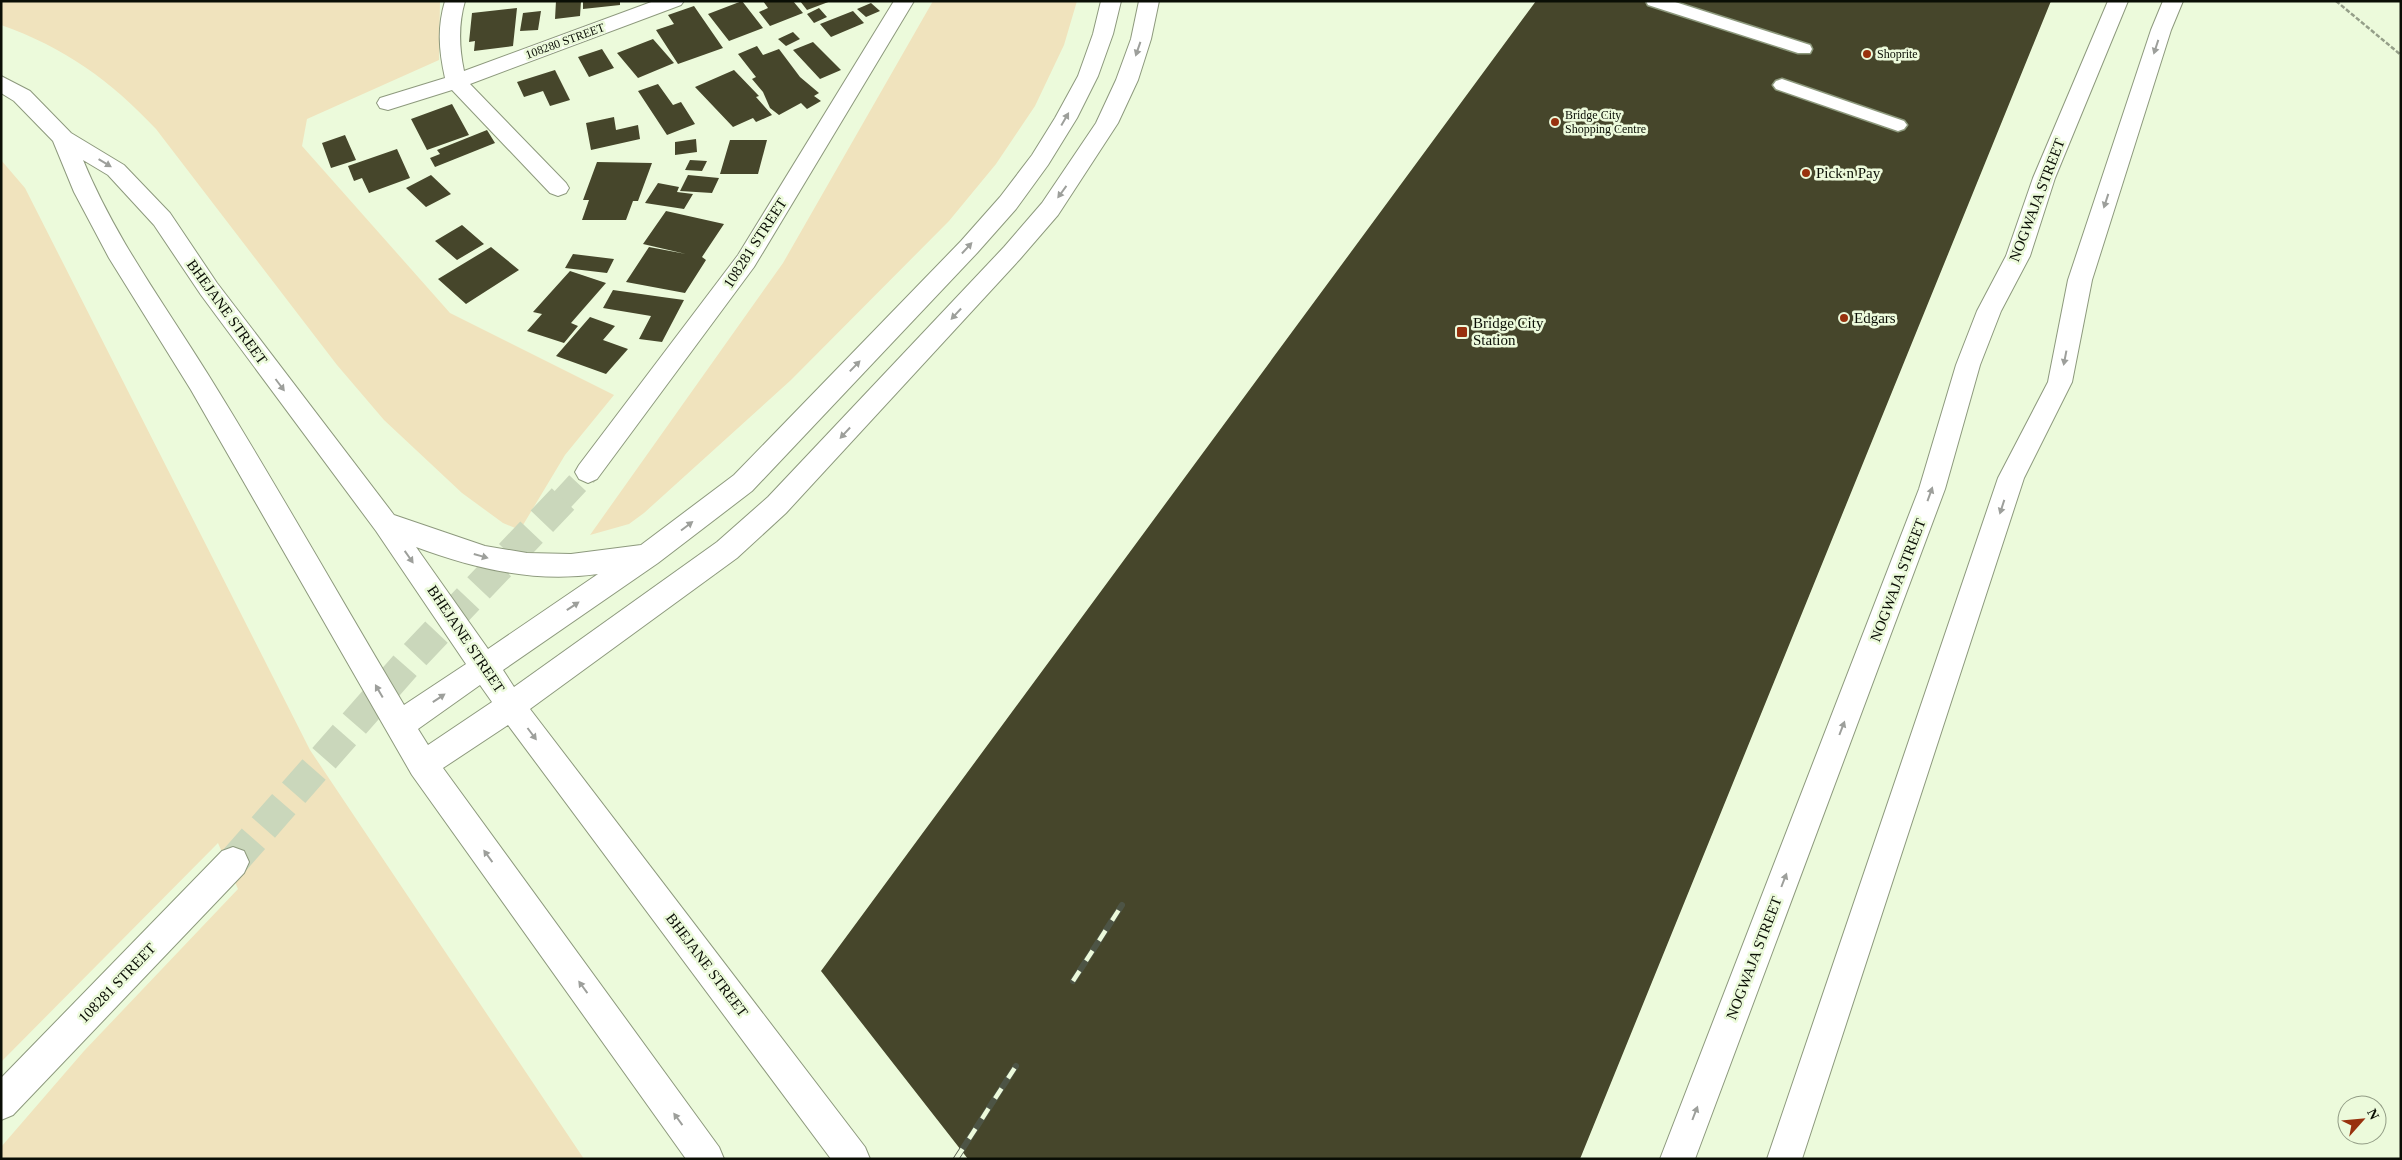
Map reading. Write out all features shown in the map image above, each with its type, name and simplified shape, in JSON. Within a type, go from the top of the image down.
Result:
[{"type":"street","points":[[455,1],[450,19],[449,50],[456,82],[558,188]]},
{"type":"street","name":"108280 STREET","points":[[388,103],[456,82],[674,1]]},
{"type":"street","name":"108281 STREET","points":[[588,472],[746,261],[904,1]]},
{"type":"street","points":[[398,725],[648,555],[743,483],[1008,203],[1040,160],[1066,118],[1088,76],[1103,34],[1111,1]]},
{"type":"street","points":[[423,765],[511,706],[727,550],[777,505],[1012,253],[1050,209],[1082,165],[1106,123],[1127,80],[1141,39],[1149,1]]},
{"type":"street","name":"NOGWAJA STREET","points":[[1677,1159],[1932,489],[1968,365],[1989,311],[2018,256],[2044,178],[2118,1]]},
{"type":"street","points":[[1784,1159],[2011,478],[2060,382],[2080,280],[2161,30],[2173,1]]},
{"type":"street","name":"BHEJANE STREET","points":[[1,83],[22,96],[63,138],[116,170],[162,219],[208,289],[385,523],[511,706],[853,1159]]},
{"type":"street","name":"BHEJANE STREET","points":[[63,138],[86,192],[121,258],[200,383],[423,765],[707,1159]]},
{"type":"street","points":[[385,523],[446,546],[488,558],[545,566],[584,566],[648,555]]},
{"type":"street","name":"108281 STREET","points":[[1,1103],[233,862]]},
{"type":"lane","points":[[1654,1],[1804,49]]},
{"type":"lane","points":[[1782,85],[1898,125]]},
{"type":"path","points":[[2336,1],[2401,55]]},
{"type":"shaded area","points":[[1,1],[440,1],[439,60],[307,119],[302,146],[450,313],[614,395],[565,455],[520,530],[503,523],[462,493],[384,420],[337,365],[156,129],[122,96],[85,67],[45,44],[1,25]]},
{"type":"shaded area","points":[[933,1],[1077,1],[1064,45],[1035,106],[996,164],[949,221],[791,380],[644,513],[629,524],[590,535],[783,263]]},
{"type":"shaded area","points":[[1,160],[25,188],[310,750],[584,1159],[1,1159],[1,1147],[84,1051],[238,889],[218,843],[1,1062]]},
{"type":"building","points":[[556,1],[581,1],[580,16],[555,19]]},
{"type":"building","points":[[583,1],[620,1],[620,5],[583,9]]},
{"type":"building","points":[[742,1],[763,28],[729,41],[708,14]]},
{"type":"building","points":[[763,1],[793,1],[803,13],[770,26],[759,12],[768,8]]},
{"type":"building","points":[[800,1],[831,1],[807,10]]},
{"type":"building","points":[[1536,1],[2051,1],[1580,1159],[968,1159],[821,971]]},
{"type":"building","points":[[871,3],[880,11],[866,17],[857,9]]},
{"type":"building","points":[[694,6],[723,48],[678,64],[656,30],[674,24],[668,15]]},
{"type":"building","points":[[517,8],[513,46],[474,51],[475,41],[469,42],[472,13]]},
{"type":"building","points":[[819,8],[827,17],[814,23],[807,14]]},
{"type":"building","points":[[541,11],[538,30],[520,31],[523,13]]},
{"type":"building","points":[[853,11],[864,23],[831,37],[820,24]]},
{"type":"building","points":[[793,32],[800,39],[786,46],[778,39]]},
{"type":"building","points":[[653,39],[674,63],[638,78],[617,53]]},
{"type":"building","points":[[813,42],[841,70],[820,79],[793,50]]},
{"type":"building","points":[[757,46],[763,55],[779,49],[800,77],[819,93],[814,96],[821,101],[807,109],[801,103],[779,115],[770,108],[763,92],[752,79],[756,77],[738,54]]},
{"type":"building","points":[[602,49],[614,68],[589,77],[578,57]]},
{"type":"building","points":[[555,70],[570,100],[550,106],[543,91],[524,97],[517,82]]},
{"type":"building","points":[[734,70],[759,96],[756,97],[772,115],[756,122],[753,118],[733,127],[695,87]]},
{"type":"building","points":[[658,84],[673,105],[681,102],[695,124],[667,135],[638,91]]},
{"type":"building","points":[[452,104],[469,135],[427,150],[411,119]]},
{"type":"building","points":[[614,117],[616,130],[638,125],[640,139],[591,150],[586,123]]},
{"type":"building","points":[[487,130],[495,143],[435,167],[430,158],[440,154],[437,150]]},
{"type":"building","points":[[345,135],[356,160],[331,168],[322,143]]},
{"type":"building","points":[[696,139],[697,152],[675,155],[675,142]]},
{"type":"building","points":[[730,140],[767,140],[758,174],[720,174]]},
{"type":"building","points":[[397,149],[410,178],[369,193],[362,178],[354,181],[348,166]]},
{"type":"building","points":[[690,160],[707,161],[702,171],[685,170]]},
{"type":"building","points":[[597,162],[652,163],[638,201],[633,201],[626,220],[582,220],[589,200],[583,200]]},
{"type":"building","points":[[431,175],[451,194],[426,207],[406,188]]},
{"type":"building","points":[[688,175],[719,178],[712,193],[680,191]]},
{"type":"building","points":[[658,183],[679,187],[677,192],[693,194],[684,209],[645,203]]},
{"type":"building","points":[[666,211],[724,224],[702,257],[706,260],[685,293],[626,282],[649,247],[686,254],[643,244]]},
{"type":"building","points":[[462,225],[484,244],[457,260],[435,241]]},
{"type":"building","points":[[491,247],[519,270],[466,304],[438,279]]},
{"type":"building","points":[[573,254],[614,259],[607,273],[565,268]]},
{"type":"building","points":[[570,271],[606,283],[571,323],[578,326],[564,343],[527,331],[542,314],[533,312]]},
{"type":"building","points":[[613,290],[684,300],[662,342],[639,339],[651,316],[603,308]]},
{"type":"building","points":[[590,317],[615,326],[603,340],[628,349],[606,374],[556,356]]},
{"type":"tunnel","points":[[562,500],[588,472]]},
{"type":"tunnel","points":[[233,862],[411,659],[563,499]]},
{"type":"railway","points":[[1073,981],[1122,905]]},
{"type":"railway","points":[[956,1159],[1016,1066]]},
{"type":"place","name":"Shoprite","points":[[1867,54]]},
{"type":"place","name":"Bridge City Shopping Centre","points":[[1555,122]]},
{"type":"place","name":"Pick n Pay","points":[[1806,173]]},
{"type":"place","name":"Edgars","points":[[1844,318]]},
{"type":"place","name":"Bridge City Station","points":[[1462,332]]}]
